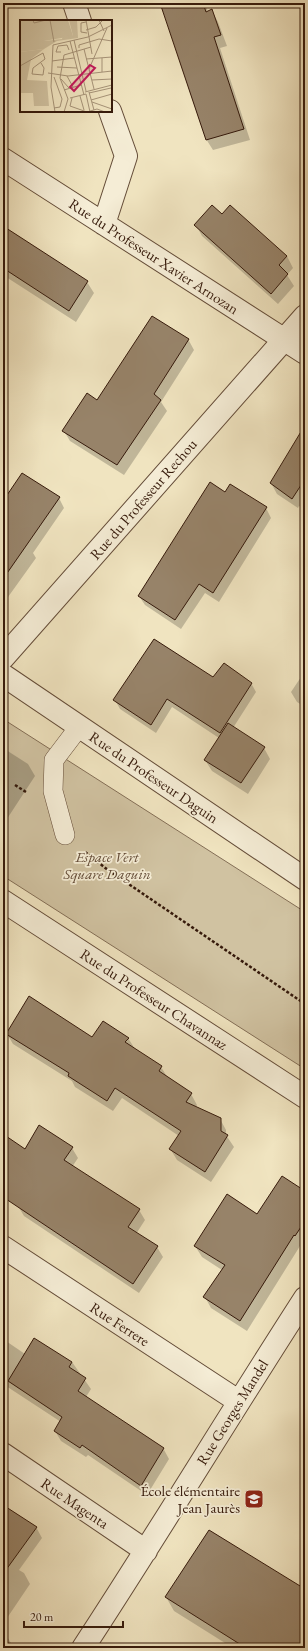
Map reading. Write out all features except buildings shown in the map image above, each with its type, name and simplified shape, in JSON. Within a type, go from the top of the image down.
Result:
[{"type":"street","points":[[74,3],[80,20]]},
{"type":"street","points":[[104,224],[126,156],[110,112]]},
{"type":"street","name":"Rue du Professeur Xavier Arnozan","points":[[3,159],[305,353]]},
{"type":"street","name":"Rue du Professeur Rechou","points":[[3,658],[305,316]]},
{"type":"street","name":"Rue du Professeur Daguin","points":[[3,675],[79,727],[303,873]]},
{"type":"street","name":"Rue du Professeur Chavannaz","points":[[3,901],[305,1097]]},
{"type":"street","name":"Rue Ferrere","points":[[3,1247],[238,1401]]},
{"type":"street","name":"Rue Georges Mandel","points":[[83,1648],[146,1551],[238,1401],[305,1298]]},
{"type":"street","name":"Rue Magenta","points":[[3,1454],[146,1551]]},
{"type":"lane","points":[[65,835],[53,791],[54,760],[79,727]]},
{"type":"path","points":[[65,835],[108,870],[305,1004]]},
{"type":"green space","name":"Espace Vert Square Daguin","points":[[3,719],[305,912],[305,1069],[3,876]]},
{"type":"place","name":"École élémentaire Jean Jaurès","points":[[254,1499]]}]
